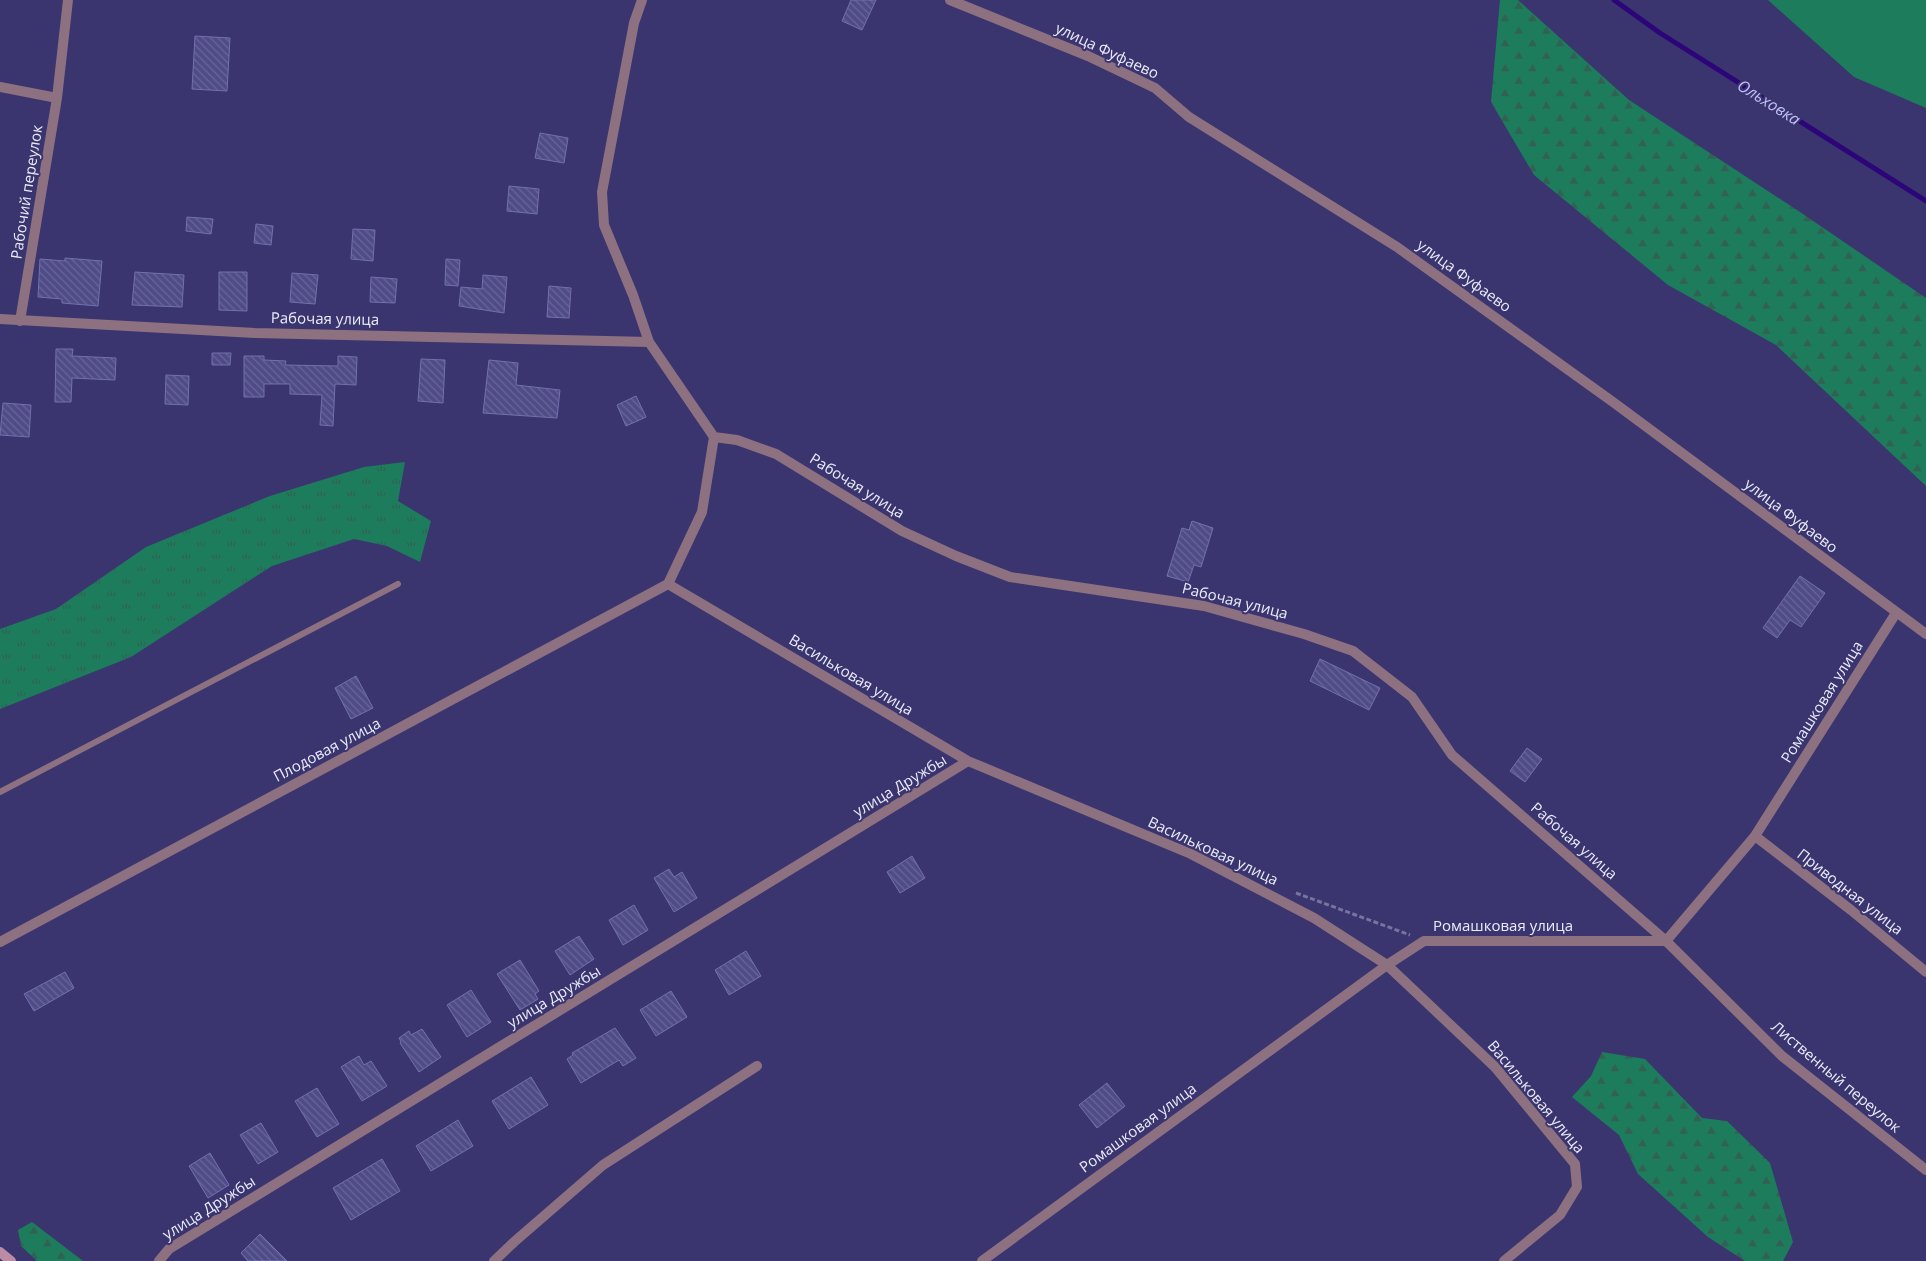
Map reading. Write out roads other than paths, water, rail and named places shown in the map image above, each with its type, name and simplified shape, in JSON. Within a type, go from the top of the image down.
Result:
[{"type":"street","name":"Рабочий переулок","points":[[20,321],[57,98],[68,0]]},
{"type":"street","points":[[642,0],[632,32],[602,192],[604,225],[633,295],[649,342],[714,437],[702,512],[668,584]]},
{"type":"street","name":"улица Фуфаево","points":[[950,0],[1088,56],[1155,88],[1189,116],[1405,252],[1613,402],[1926,634]]},
{"type":"street","points":[[0,87],[57,98]]},
{"type":"street","name":"Рабочая улица","points":[[0,319],[255,333],[649,342]]},
{"type":"street","name":"Рабочая улица","points":[[714,437],[737,440],[776,454],[902,532],[1010,577],[1204,606],[1304,634],[1353,651],[1412,697],[1452,755],[1666,941]]},
{"type":"street","name":"Васильковая улица","points":[[668,584],[968,761],[1191,854],[1314,918],[1388,965],[1495,1067],[1575,1164],[1577,1188],[1560,1215],[1504,1261]]},
{"type":"street","name":"Плодовая улица","points":[[0,942],[668,584]]},
{"type":"street","name":"Ромашковая улица","points":[[982,1261],[1388,965],[1424,941],[1666,941],[1755,836],[1896,613]]},
{"type":"street","name":"улица Дружбы","points":[[159,1261],[169,1249],[968,761]]},
{"type":"street","name":"Приводная улица","points":[[1755,836],[1851,910],[1926,972]]},
{"type":"street","name":"Лиственный переулок","points":[[1666,941],[1782,1056],[1926,1170]]},
{"type":"street","points":[[494,1261],[603,1165],[758,1066]]},
{"type":"street","points":[[0,1252],[11,1261]]},
{"type":"lane","points":[[0,792],[398,584]]},
{"type":"waterway","name":"Ольховка","points":[[1614,0],[1660,33],[1926,201]]}]
